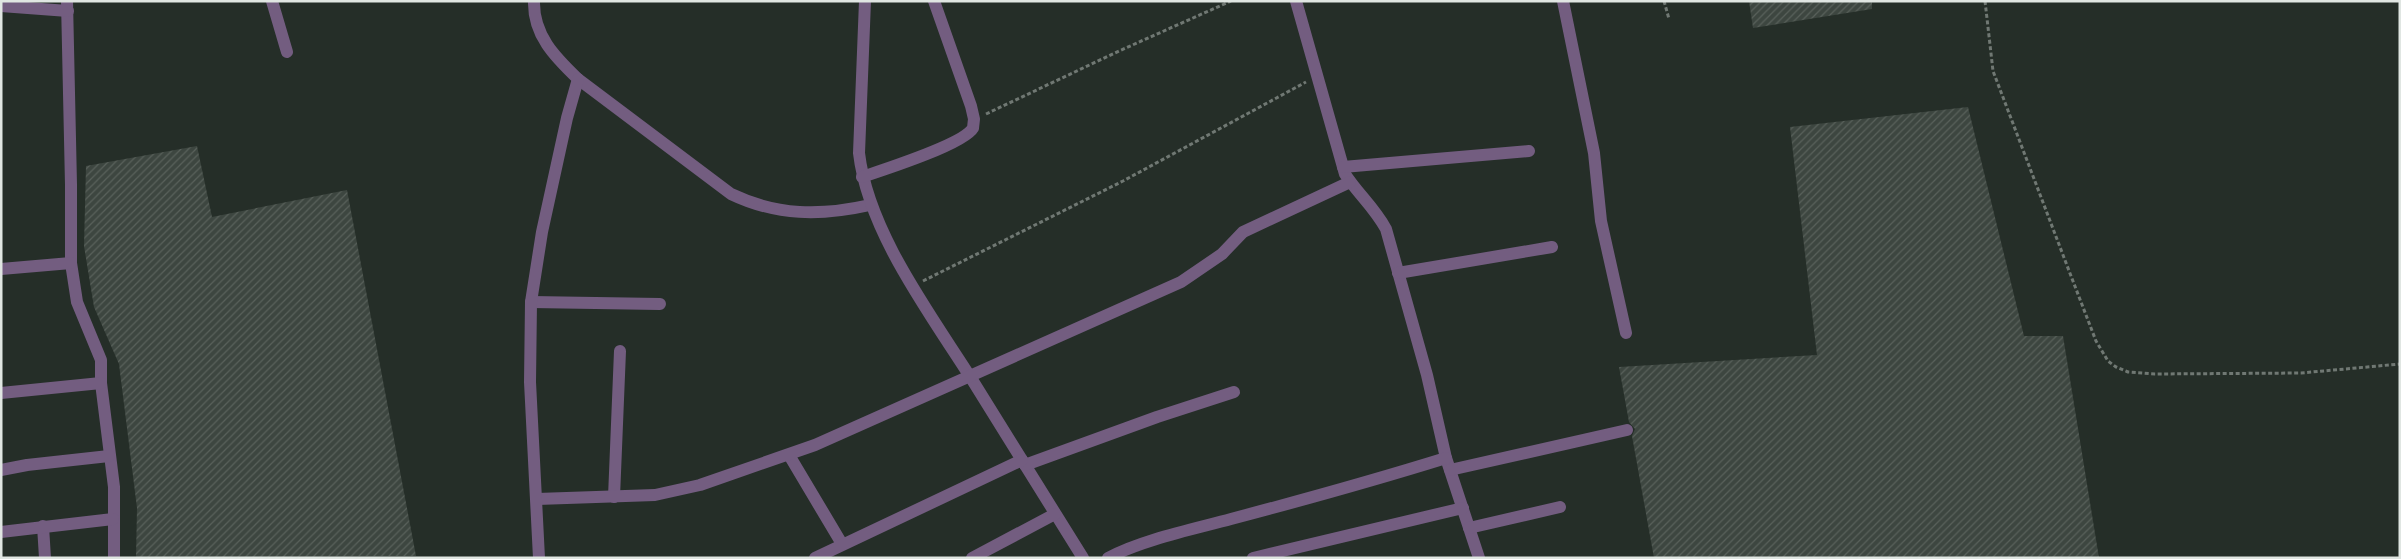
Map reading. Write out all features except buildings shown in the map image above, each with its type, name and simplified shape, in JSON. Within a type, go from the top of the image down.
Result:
[{"type":"street","points":[[272,1],[287,52]]},
{"type":"street","points":[[534,1],[535,19],[542,38],[578,79],[731,194],[754,205],[802,214],[841,212],[870,205]]},
{"type":"street","points":[[865,1],[859,114],[859,153],[862,178],[870,205],[914,286],[1083,558]]},
{"type":"street","points":[[862,178],[961,138],[971,132],[974,120],[934,1]]},
{"type":"street","points":[[1296,1],[1343,168],[1350,182],[1377,212],[1386,229],[1448,464],[1479,558]]},
{"type":"street","points":[[1563,1],[1594,153],[1601,221],[1626,333]]},
{"type":"street","points":[[1,6],[68,6],[72,185],[70,263],[77,302],[102,360],[102,383],[114,487],[114,558]]},
{"type":"street","points":[[539,558],[530,382],[532,302],[545,214],[566,118],[578,79]]},
{"type":"street","points":[[1343,168],[1529,151]]},
{"type":"street","points":[[537,499],[672,493],[789,455],[861,426],[1181,282],[1222,254],[1243,232],[1350,182]]},
{"type":"street","points":[[1398,273],[1552,247]]},
{"type":"street","points":[[1,269],[70,263]]},
{"type":"street","points":[[532,302],[660,304]]},
{"type":"street","points":[[614,496],[620,352]]},
{"type":"street","points":[[1,393],[102,383]]},
{"type":"street","points":[[814,558],[1023,463],[1234,392]]},
{"type":"street","points":[[1108,558],[1122,551],[1185,532],[1375,480],[1627,430]]},
{"type":"street","points":[[789,455],[842,544]]},
{"type":"street","points":[[1,470],[26,465],[110,456]]},
{"type":"street","points":[[1469,528],[1560,507]]},
{"type":"street","points":[[1253,558],[1462,508]]},
{"type":"street","points":[[972,558],[1055,514]]},
{"type":"street","points":[[1,532],[113,519]]},
{"type":"street","points":[[44,526],[45,558]]},
{"type":"path","points":[[974,120],[1119,51],[1232,1]]},
{"type":"path","points":[[1664,1],[1669,18]]},
{"type":"path","points":[[1985,1],[1990,48],[1996,78],[2092,332],[2108,361],[2128,372],[2164,374],[2301,373],[2400,364]]},
{"type":"path","points":[[914,286],[1122,180],[1316,76]]}]
